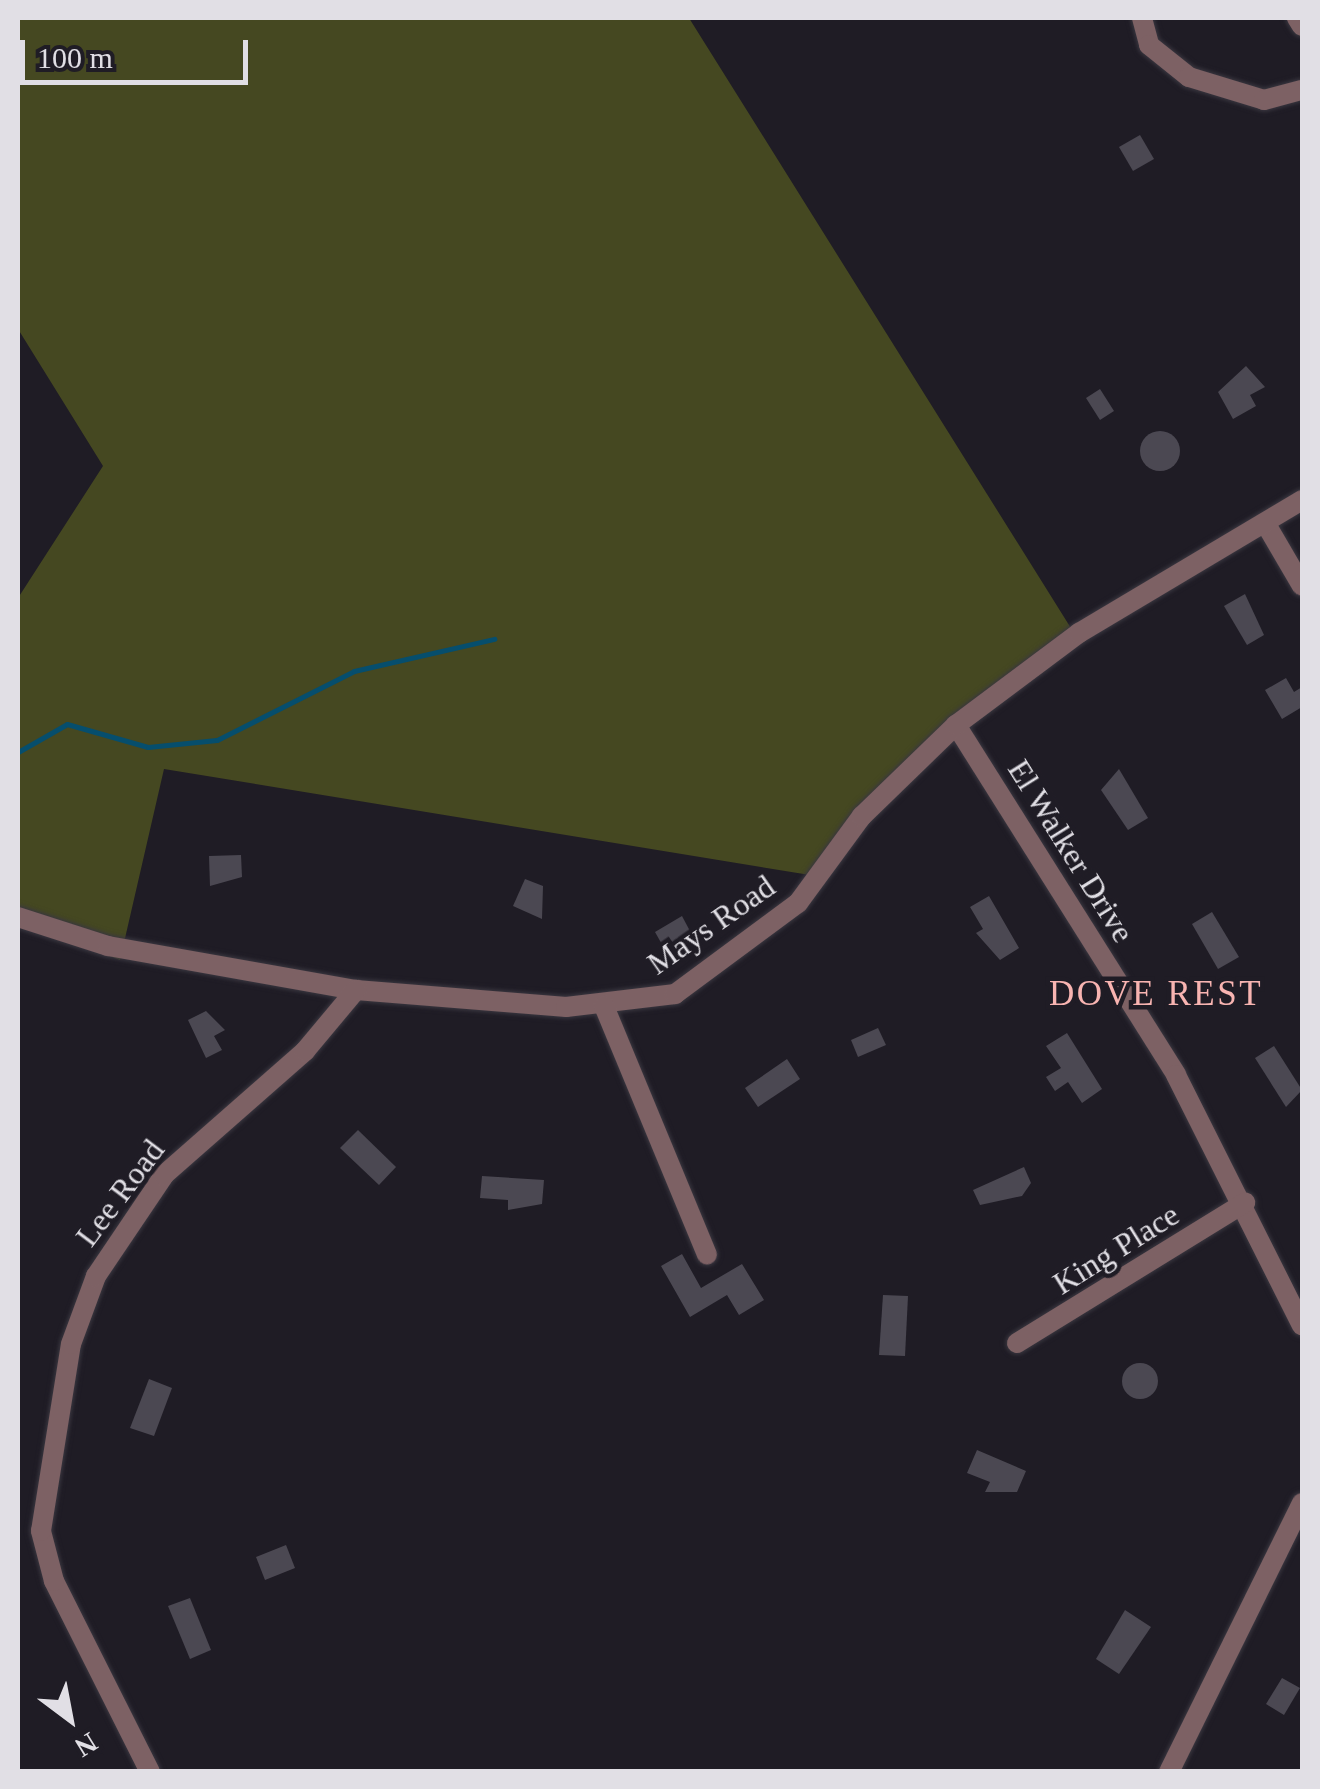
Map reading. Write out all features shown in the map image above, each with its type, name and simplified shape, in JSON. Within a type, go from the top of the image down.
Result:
[{"type":"street","points":[[1142,18],[1149,45],[1189,76],[1264,100],[1302,90]]},
{"type":"street","points":[[1296,18],[1302,26]]},
{"type":"street","name":"Mays Road","points":[[18,917],[108,946],[356,990],[604,1006],[674,994],[761,934],[798,903],[862,816],[956,725],[1078,633],[1267,526],[1302,500]]},
{"type":"street","points":[[1267,526],[1302,586]]},
{"type":"street","name":"El Walker Drive","points":[[956,725],[1246,1202],[1302,1326]]},
{"type":"street","name":"Lee Road","points":[[150,1772],[54,1581],[41,1531],[71,1344],[96,1276],[164,1174],[305,1051],[356,990]]},
{"type":"street","points":[[604,1006],[707,1254]]},
{"type":"street","name":"King Place","points":[[1017,1344],[1246,1202]]},
{"type":"street","points":[[1169,1772],[1302,1504]]},
{"type":"green space","points":[[18,18],[689,18],[1079,641],[975,718],[816,876],[164,769],[120,960],[18,922],[18,598],[103,466],[18,329]]},
{"type":"building","points":[[1140,135],[1154,159],[1133,171],[1119,147]]},
{"type":"building","points":[[1246,366],[1265,387],[1250,395],[1256,406],[1233,419],[1218,392]]},
{"type":"building","points":[[1100,389],[1114,411],[1100,420],[1086,398]]},
{"type":"building","points":[[1160,431],[1174,437],[1180,451],[1174,465],[1160,471],[1146,465],[1140,451],[1146,437]]},
{"type":"building","points":[[1245,594],[1264,635],[1247,645],[1224,606]]},
{"type":"building","points":[[1286,678],[1294,692],[1302,687],[1302,707],[1282,719],[1265,690]]},
{"type":"building","points":[[1119,769],[1148,818],[1128,830],[1101,790]]},
{"type":"building","points":[[241,855],[242,877],[210,886],[209,856]]},
{"type":"building","points":[[525,879],[543,886],[542,919],[513,906]]},
{"type":"building","points":[[989,896],[1019,948],[1000,960],[976,933],[983,929],[970,907]]},
{"type":"building","points":[[1212,912],[1239,957],[1218,969],[1192,924]]},
{"type":"building","points":[[682,916],[691,933],[664,948],[655,932]]},
{"type":"building","points":[[206,1011],[225,1030],[214,1036],[222,1050],[206,1058],[188,1020]]},
{"type":"building","points":[[878,1028],[886,1045],[858,1057],[851,1040]]},
{"type":"building","points":[[1067,1033],[1102,1089],[1082,1103],[1068,1082],[1055,1091],[1046,1077],[1061,1068],[1046,1046]]},
{"type":"building","points":[[1274,1046],[1302,1090],[1286,1107],[1255,1058]]},
{"type":"building","points":[[787,1059],[800,1079],[758,1107],[745,1088]]},
{"type":"building","points":[[358,1130],[396,1167],[379,1185],[340,1148]]},
{"type":"building","points":[[1024,1167],[1031,1183],[1022,1196],[980,1205],[973,1190]]},
{"type":"building","points":[[482,1176],[544,1180],[542,1204],[508,1210],[508,1200],[480,1198]]},
{"type":"building","points":[[682,1254],[701,1288],[742,1264],[764,1300],[739,1315],[727,1295],[690,1317],[661,1266]]},
{"type":"building","points":[[883,1295],[908,1296],[905,1356],[879,1355]]},
{"type":"building","points":[[1140,1363],[1152,1369],[1158,1381],[1152,1393],[1140,1399],[1128,1393],[1122,1381],[1128,1369]]},
{"type":"building","points":[[149,1379],[172,1388],[154,1436],[130,1428]]},
{"type":"building","points":[[977,1450],[1026,1471],[1017,1492],[985,1492],[990,1482],[967,1473]]},
{"type":"building","points":[[286,1545],[295,1568],[265,1580],[256,1557]]},
{"type":"building","points":[[190,1598],[211,1650],[190,1659],[168,1606]]},
{"type":"building","points":[[1125,1610],[1151,1627],[1119,1674],[1096,1659]]},
{"type":"building","points":[[1282,1678],[1300,1688],[1284,1715],[1266,1704]]},
{"type":"waterway","points":[[18,752],[67,724],[148,747],[217,740],[354,671],[494,639]]},
{"type":"district","name":"DOVE REST","points":[[1156,994]]}]
